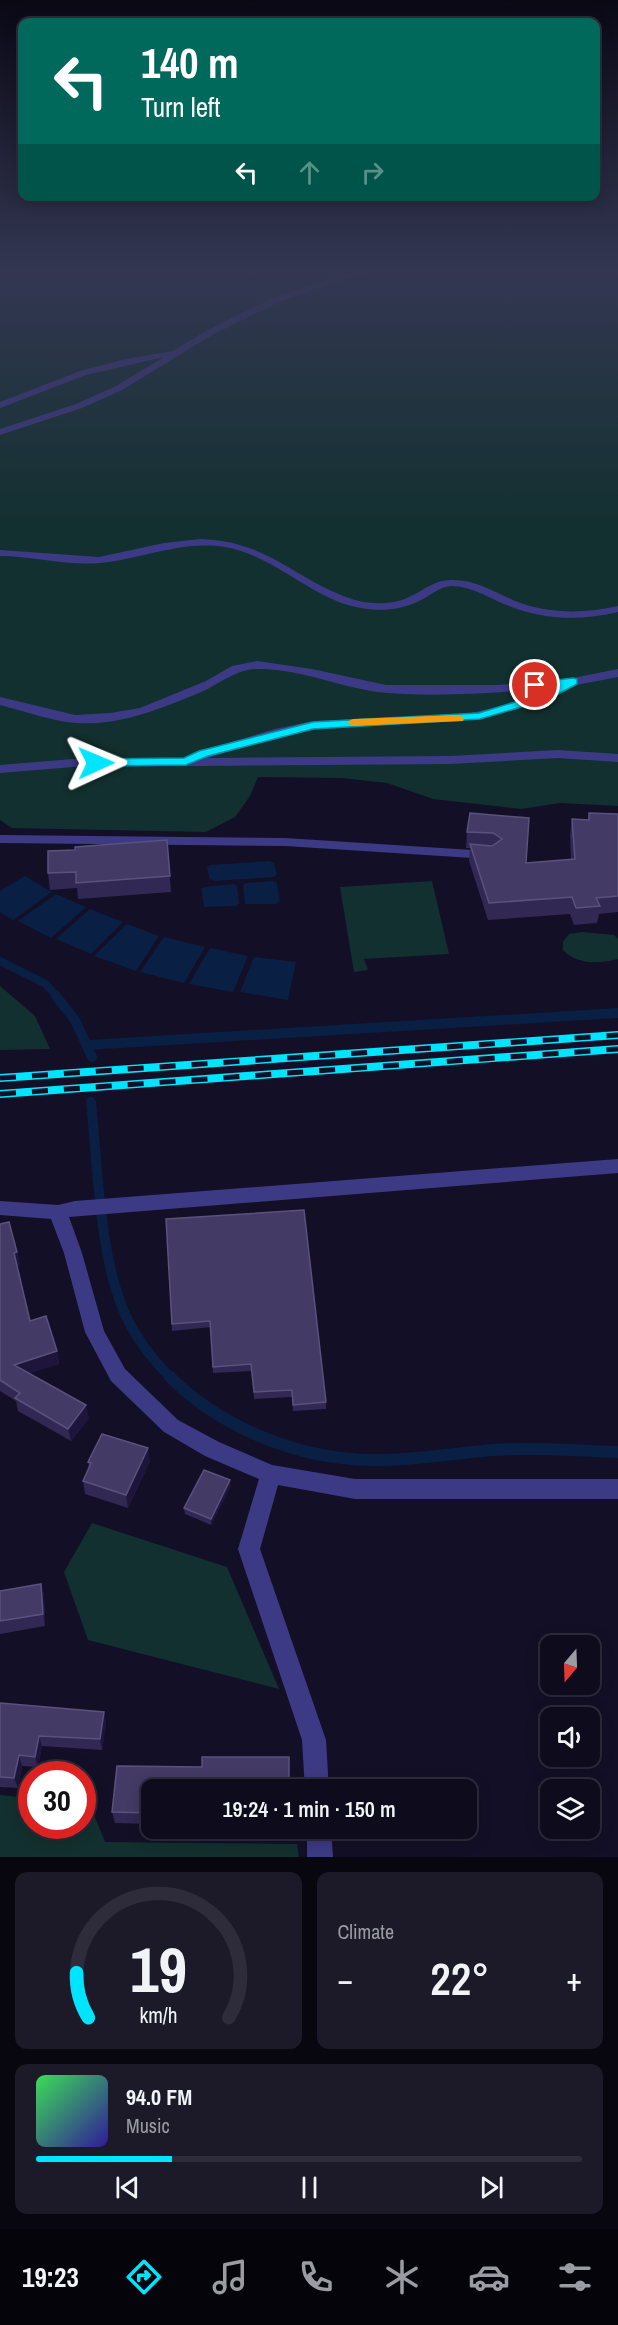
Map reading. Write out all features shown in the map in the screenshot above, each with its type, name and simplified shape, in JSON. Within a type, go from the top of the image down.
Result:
[{"type":"street","points":[[0,405],[38,388],[98,367],[145,358]]},
{"type":"street","points":[[0,432],[80,406],[109,393],[168,358]]},
{"type":"street","points":[[0,553],[97,560],[185,542],[223,544],[251,549],[351,602],[378,608],[414,600],[434,586],[451,583],[471,584],[534,611],[562,615],[600,615],[618,609]]},
{"type":"street","points":[[0,701],[75,719],[111,717],[144,711],[210,684],[236,669],[257,665],[312,672],[386,689],[498,689],[573,682],[618,673]]},
{"type":"street","points":[[186,762],[203,753],[313,725],[467,718],[492,714],[545,696],[573,682]]},
{"type":"street","points":[[0,769],[74,763],[450,760],[558,754],[618,758]]},
{"type":"street","points":[[0,839],[285,842],[491,856]]},
{"type":"street","points":[[0,1208],[66,1210],[618,1166]]},
{"type":"street","points":[[66,1210],[73,1252],[95,1332],[118,1375],[171,1426],[212,1449],[271,1474],[355,1489],[618,1489]]},
{"type":"street","points":[[271,1474],[249,1549],[314,1740],[316,1779]]},
{"type":"street","points":[[319,1839],[320,1857]]},
{"type":"green space","points":[[0,358],[618,358],[618,806],[560,803],[521,809],[433,799],[387,783],[342,778],[258,777],[250,796],[235,817],[206,832],[12,828],[0,820]]},
{"type":"green space","points":[[432,881],[449,954],[364,959],[368,970],[354,972],[340,887]]},
{"type":"green space","points":[[582,932],[614,935],[618,939],[618,959],[589,962],[569,955],[563,950],[563,942],[569,934]]},
{"type":"green space","points":[[0,986],[35,1016],[50,1049],[0,1050]]},
{"type":"green space","points":[[92,1523],[227,1567],[279,1689],[88,1640],[64,1572]]},
{"type":"green space","points":[[0,1795],[18,1797],[18,1839],[96,1839],[96,1820],[105,1842],[297,1844],[299,1857],[0,1857]]},
{"type":"water","points":[[269,861],[274,863],[277,874],[274,877],[215,881],[210,879],[207,868],[210,865]]},
{"type":"water","points":[[25,876],[52,892],[13,920],[0,912],[0,891]]},
{"type":"water","points":[[273,881],[277,883],[280,901],[276,904],[245,904],[243,885]]},
{"type":"water","points":[[233,884],[237,886],[239,903],[236,906],[204,907],[201,889]]},
{"type":"water","points":[[56,894],[86,907],[51,938],[18,921]]},
{"type":"water","points":[[90,909],[123,922],[91,954],[56,939]]},
{"type":"water","points":[[127,924],[159,936],[136,971],[94,956]]},
{"type":"water","points":[[164,937],[205,947],[184,983],[140,972]]},
{"type":"water","points":[[210,948],[248,956],[233,992],[189,984]]},
{"type":"water","points":[[254,957],[296,962],[288,1000],[240,992]]},
{"type":"building","points":[[470,813],[529,818],[526,863],[575,859],[572,819],[589,820],[589,813],[618,814],[618,896],[596,898],[600,906],[576,908],[572,897],[489,903],[470,844],[492,846],[502,839],[493,833],[467,832]]},
{"type":"building","points":[[167,840],[170,876],[76,883],[76,872],[48,873],[48,851]]},
{"type":"building","points":[[304,1210],[326,1402],[293,1405],[292,1390],[254,1392],[251,1364],[213,1367],[210,1321],[172,1324],[166,1219]]},
{"type":"building","points":[[9,1222],[30,1321],[46,1316],[57,1351],[14,1365],[86,1405],[68,1429],[15,1398],[20,1393],[0,1380],[0,1224]]},
{"type":"building","points":[[102,1434],[148,1448],[126,1495],[83,1481],[91,1463],[88,1462]]},
{"type":"building","points":[[204,1470],[230,1480],[211,1519],[184,1508]]},
{"type":"building","points":[[41,1584],[43,1614],[0,1621],[0,1591]]},
{"type":"building","points":[[0,1703],[104,1712],[100,1739],[39,1736],[35,1757],[19,1755],[14,1778],[0,1777]]},
{"type":"building","points":[[202,1757],[289,1757],[289,1779],[141,1779],[141,1813],[112,1812],[117,1766],[202,1767]]},
{"type":"waterway","points":[[0,961],[46,984],[57,997]]},
{"type":"waterway","points":[[56,996],[75,1020],[92,1057]]},
{"type":"waterway","points":[[88,1045],[618,1013]]},
{"type":"waterway","points":[[91,1102],[101,1210],[116,1291],[134,1331],[170,1376]]},
{"type":"waterway","points":[[170,1376],[212,1411],[237,1425],[289,1447],[316,1454],[386,1460],[509,1449],[618,1452]]},
{"type":"railway","points":[[0,1078],[618,1035]]},
{"type":"railway","points":[[0,1094],[618,1049]]},
{"type":"slow traffic","points":[[353,722],[458,718]]},
{"type":"route","points":[[96,763],[186,762],[203,753],[313,725],[467,718],[492,714],[545,696],[573,682],[535,685]]}]
